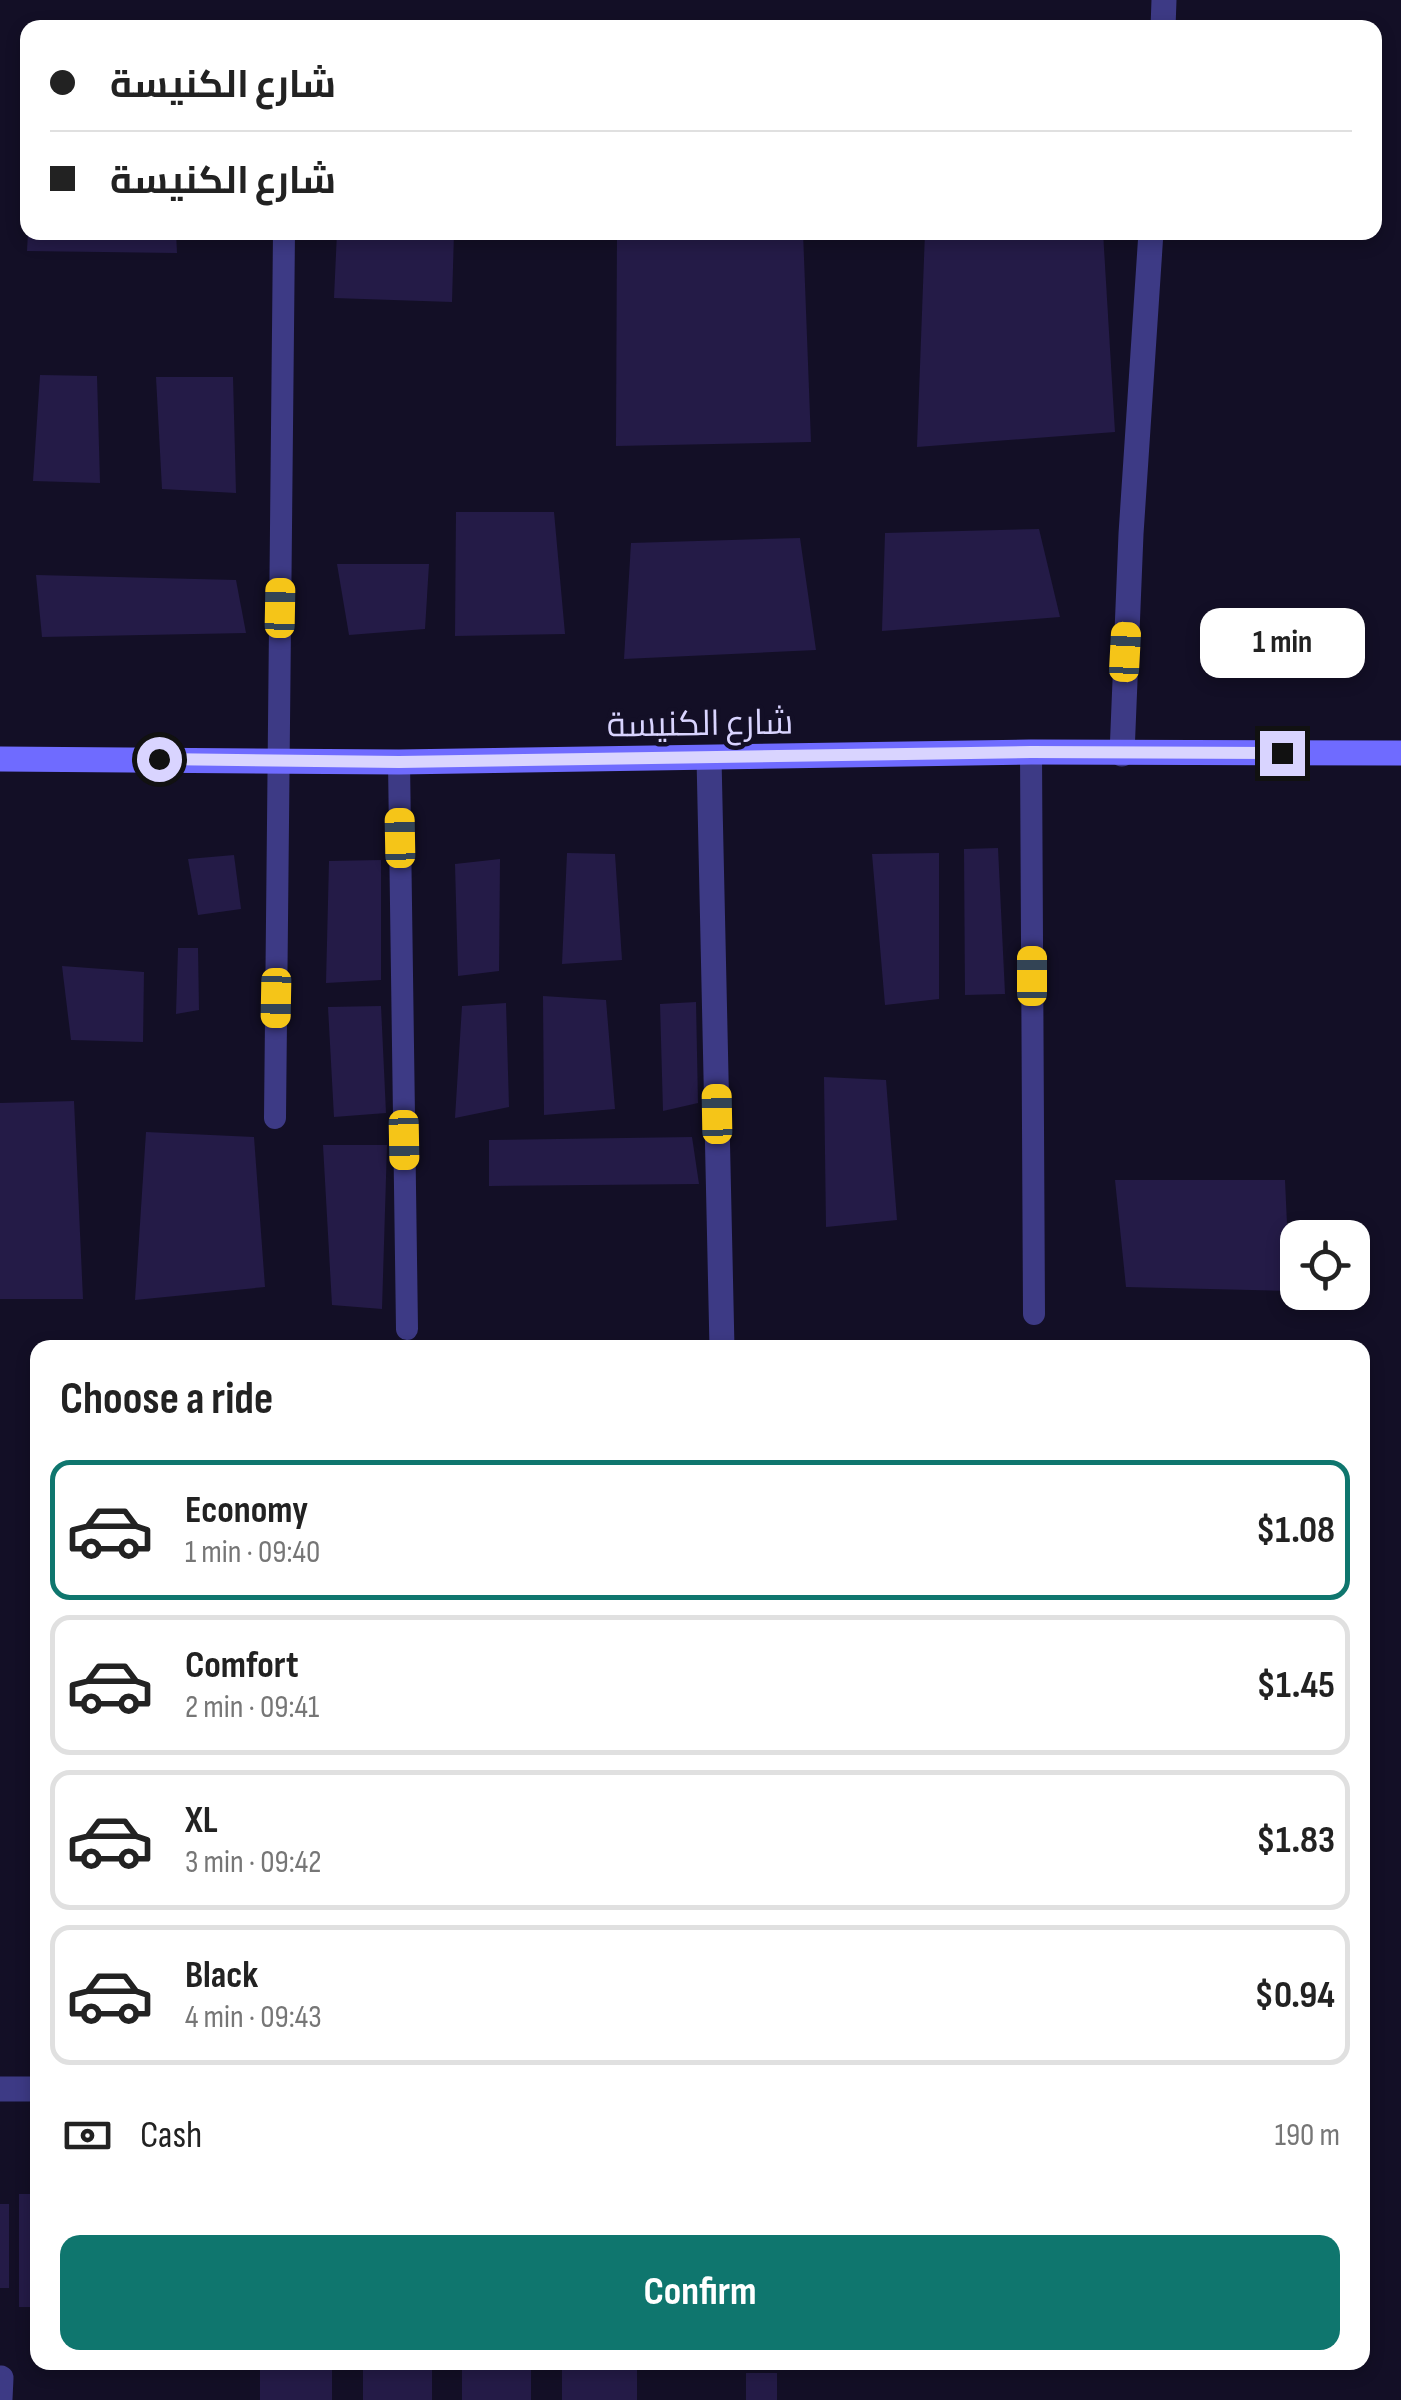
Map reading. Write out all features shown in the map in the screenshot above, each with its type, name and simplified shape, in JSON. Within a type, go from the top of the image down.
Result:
[{"type":"main road","name":"شارع الكنيسة","points":[[0,759],[399,762],[1031,752],[1401,753]]},
{"type":"street","points":[[1122,754],[1131,534],[1150,240]]},
{"type":"street","points":[[710,758],[722,1340]]},
{"type":"street","points":[[0,2089],[30,2089]]},
{"type":"street","points":[[0,2400],[1,2378]]},
{"type":"lane","points":[[274,1118],[284,240]]},
{"type":"lane","points":[[1031,752],[1034,1314]]},
{"type":"lane","points":[[399,762],[407,1329]]},
{"type":"building","points":[[28,240],[176,240],[177,253],[27,251]]},
{"type":"building","points":[[337,240],[454,240],[452,302],[334,298]]},
{"type":"building","points":[[617,240],[803,240],[811,442],[616,446]]},
{"type":"building","points":[[925,240],[1103,240],[1115,432],[917,447]]},
{"type":"building","points":[[40,375],[97,376],[100,483],[33,481]]},
{"type":"building","points":[[156,377],[233,377],[236,493],[162,489]]},
{"type":"building","points":[[456,512],[554,512],[565,634],[455,636]]},
{"type":"building","points":[[1039,529],[1060,617],[882,631],[885,533]]},
{"type":"building","points":[[800,538],[816,650],[624,659],[631,543]]},
{"type":"building","points":[[337,564],[429,564],[425,629],[349,635]]},
{"type":"building","points":[[36,575],[236,580],[246,633],[42,637]]},
{"type":"building","points":[[998,848],[1005,994],[965,995],[964,849]]},
{"type":"building","points":[[567,853],[615,854],[622,960],[562,964]]},
{"type":"building","points":[[939,853],[939,999],[885,1005],[872,854]]},
{"type":"building","points":[[234,855],[241,909],[198,915],[188,859]]},
{"type":"building","points":[[500,859],[499,971],[458,976],[455,864]]},
{"type":"building","points":[[381,860],[381,980],[326,983],[329,861]]},
{"type":"building","points":[[178,948],[198,948],[199,1010],[176,1014]]},
{"type":"building","points":[[62,966],[144,972],[143,1042],[71,1040]]},
{"type":"building","points":[[543,996],[606,1000],[615,1109],[544,1115]]},
{"type":"building","points":[[696,1002],[698,1103],[663,1111],[660,1004]]},
{"type":"building","points":[[506,1003],[509,1107],[455,1118],[462,1006]]},
{"type":"building","points":[[381,1006],[386,1113],[334,1117],[328,1007]]},
{"type":"building","points":[[824,1077],[886,1080],[897,1220],[826,1227]]},
{"type":"building","points":[[74,1101],[83,1299],[0,1299],[0,1103]]},
{"type":"building","points":[[146,1132],[254,1137],[265,1287],[135,1300]]},
{"type":"building","points":[[692,1137],[699,1184],[489,1186],[489,1140]]},
{"type":"building","points":[[323,1145],[387,1145],[382,1309],[332,1305]]},
{"type":"building","points":[[1115,1180],[1285,1180],[1287,1220],[1280,1220],[1280,1291],[1126,1287]]},
{"type":"building","points":[[19,2194],[30,2194],[30,2307],[19,2307]]},
{"type":"building","points":[[0,2204],[9,2204],[9,2288],[0,2288]]},
{"type":"building","points":[[260,2370],[332,2370],[332,2400],[260,2400]]},
{"type":"building","points":[[363,2370],[432,2370],[432,2400],[363,2400]]},
{"type":"building","points":[[462,2370],[531,2370],[531,2400],[462,2400]]},
{"type":"building","points":[[562,2370],[637,2370],[637,2400],[562,2400]]},
{"type":"building","points":[[746,2373],[777,2373],[777,2400],[746,2400]]},
{"type":"route","points":[[159,759],[399,762],[1031,752],[1282,753]]}]
